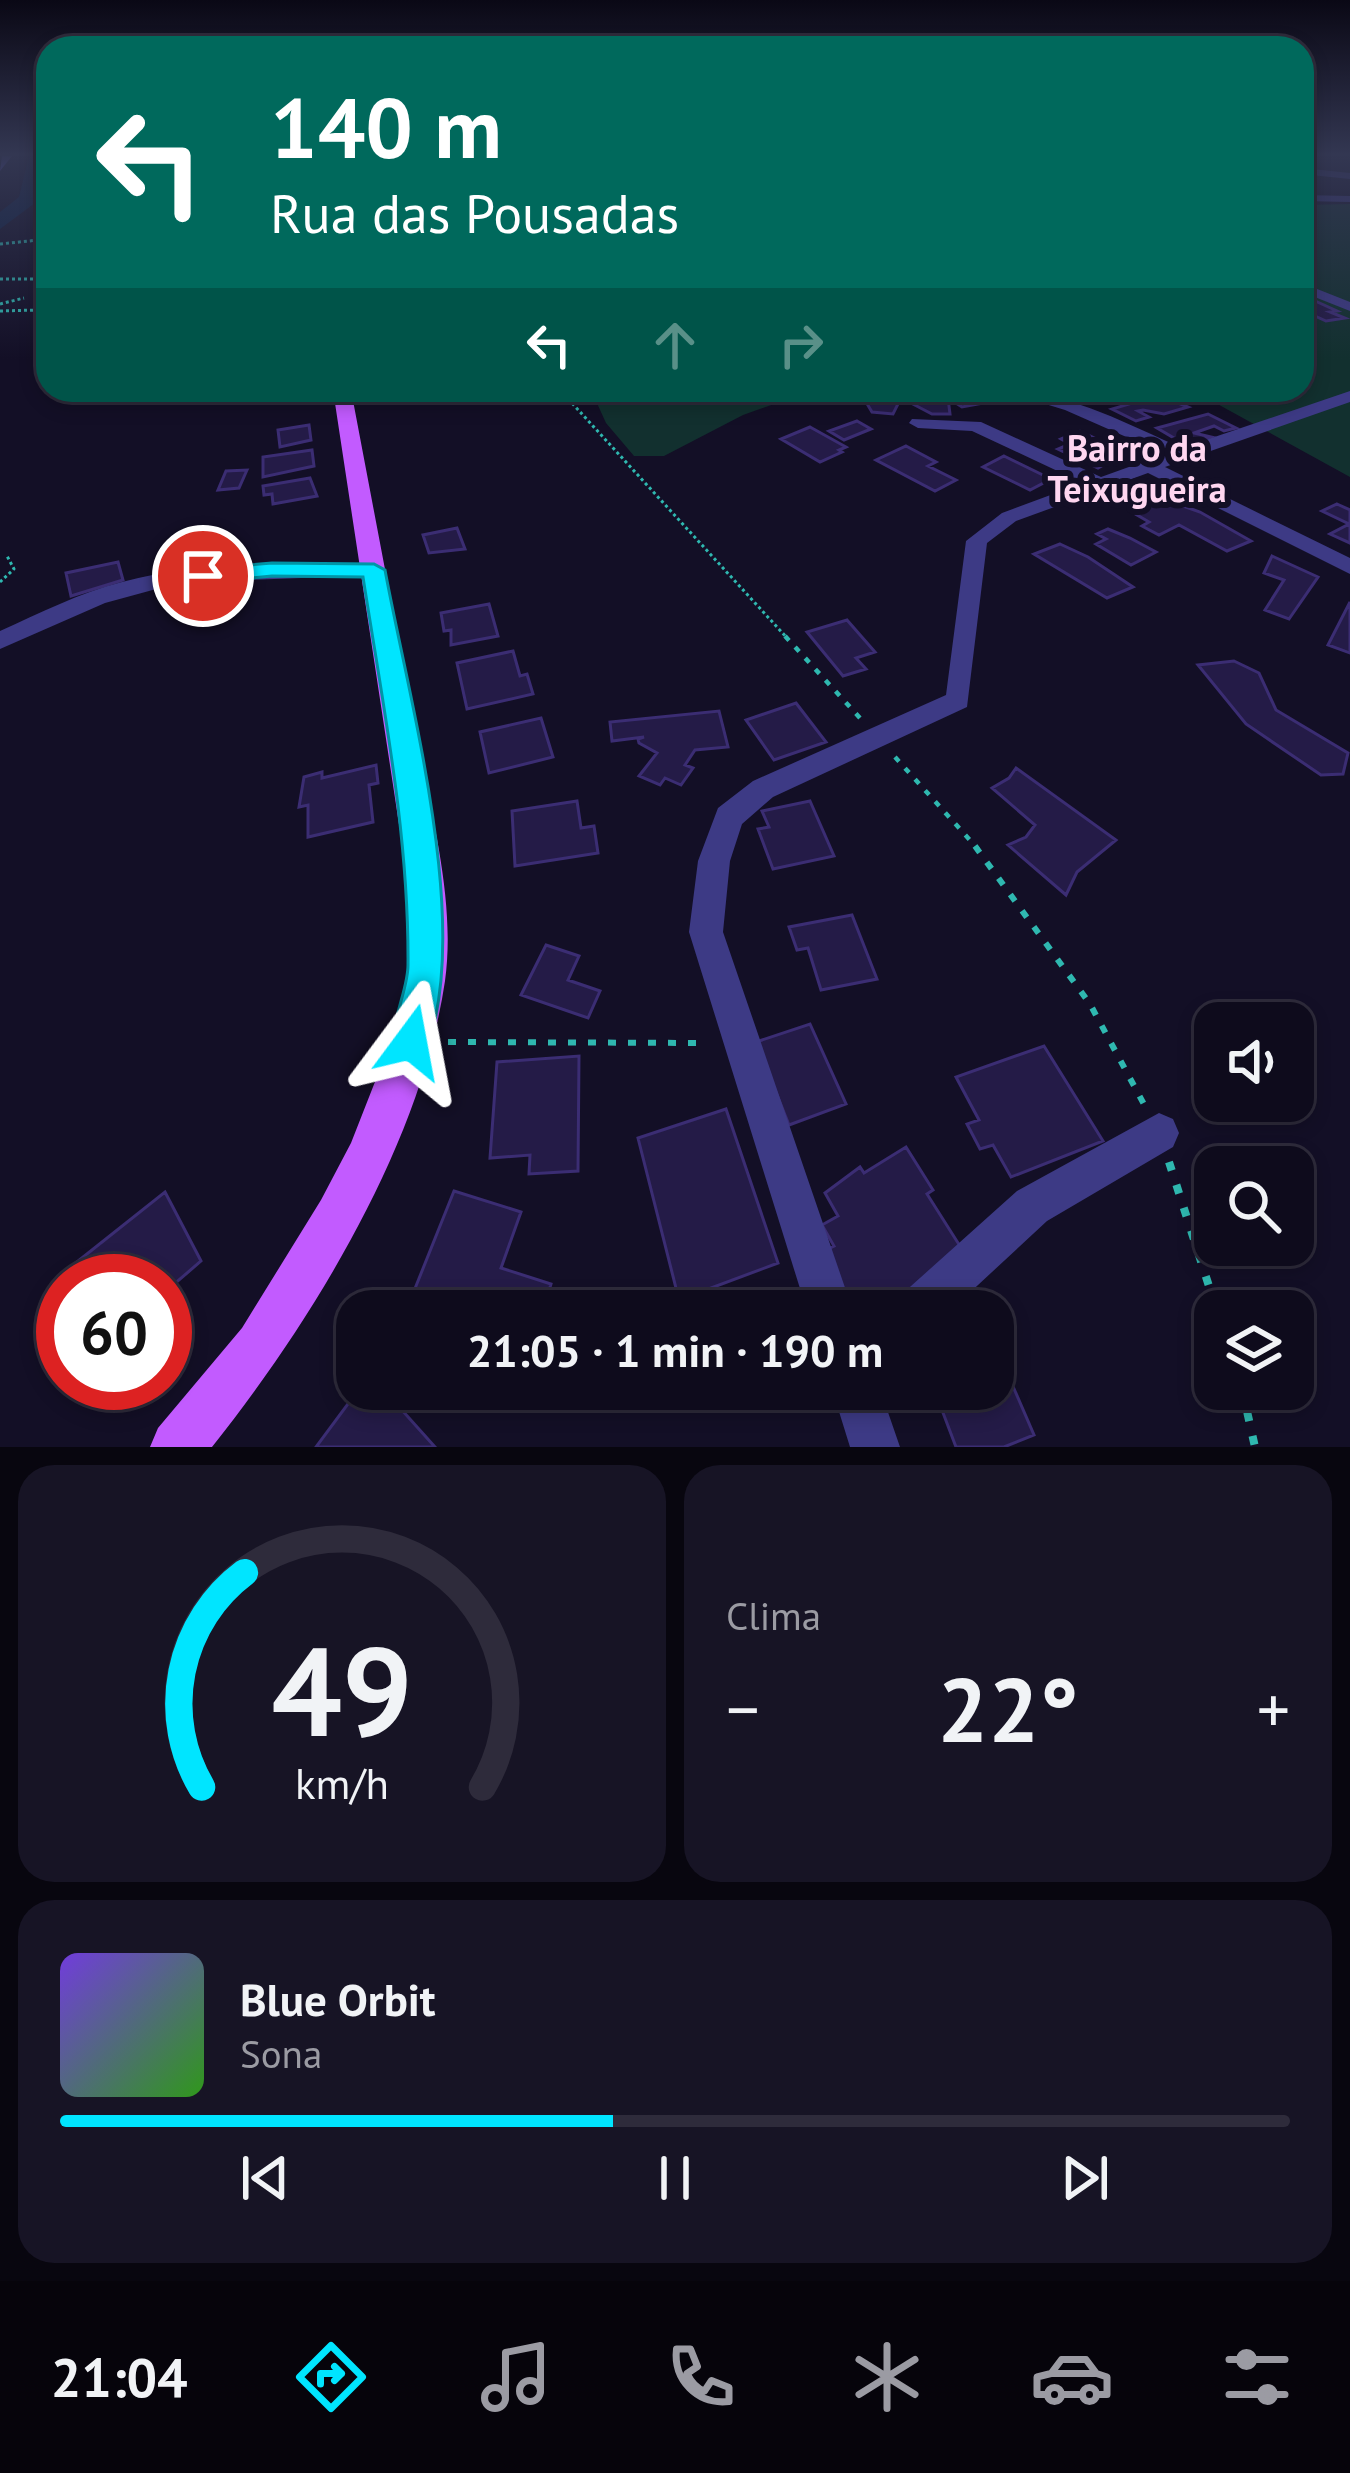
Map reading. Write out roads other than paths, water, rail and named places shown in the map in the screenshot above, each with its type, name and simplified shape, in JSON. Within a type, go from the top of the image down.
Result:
[{"type":"main road","points":[[178,1447],[260,1346],[304,1278],[368,1156],[411,1042],[426,977],[425,878],[344,402]]},
{"type":"street","points":[[1314,292],[1350,308]]},
{"type":"street","points":[[823,1290],[706,932],[714,861],[729,817],[763,789],[958,700],[977,542],[1009,517],[1350,396]]},
{"type":"street","points":[[1055,402],[1183,455]]},
{"type":"street","points":[[918,423],[975,426],[1103,485]]},
{"type":"street","points":[[1152,468],[1350,567]]},
{"type":"street","points":[[0,641],[125,588],[169,579],[272,570],[374,570]]},
{"type":"street","points":[[940,1290],[1032,1207],[1159,1133]]},
{"type":"street","points":[[863,1410],[875,1447]]},
{"type":"district","name":"Bairro da Teixugueira","points":[[1137,468]]}]
